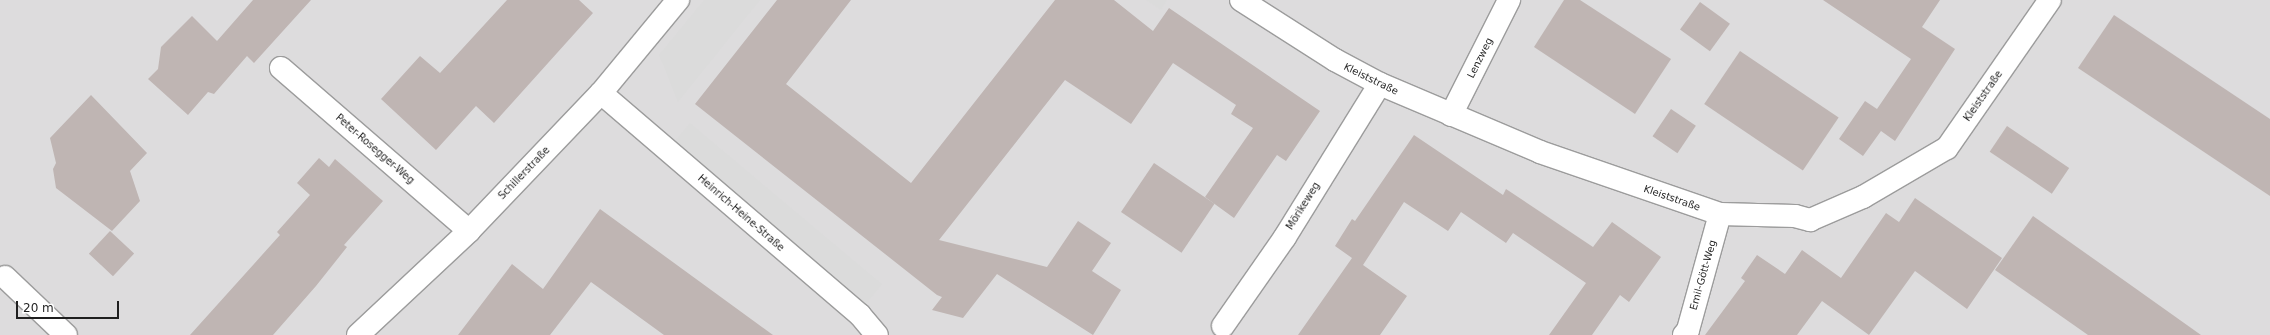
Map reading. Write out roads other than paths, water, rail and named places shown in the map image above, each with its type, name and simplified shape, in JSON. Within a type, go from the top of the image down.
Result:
[{"type":"street","name":"Schillerstraße","points":[[358,335],[469,231],[601,93],[678,0]]},
{"type":"street","name":"Kleiststraße","points":[[1241,0],[1335,60],[1380,84],[1540,152],[1720,214],[1795,216],[1810,220],[1863,197],[1947,148],[2050,0]]},
{"type":"street","name":"Lenzweg","points":[[1451,115],[1509,0]]},
{"type":"street","name":"Peter-Rosegger-Weg","points":[[281,68],[469,231]]},
{"type":"street","name":"Mörikeweg","points":[[1223,326],[1285,236],[1380,84]]},
{"type":"street","name":"Heinrich-Heine-Straße","points":[[601,93],[860,314],[877,335]]},
{"type":"street","name":"Emil-Gött-Weg","points":[[1684,335],[1688,330],[1720,214]]},
{"type":"street","points":[[5,277],[66,335]]}]
